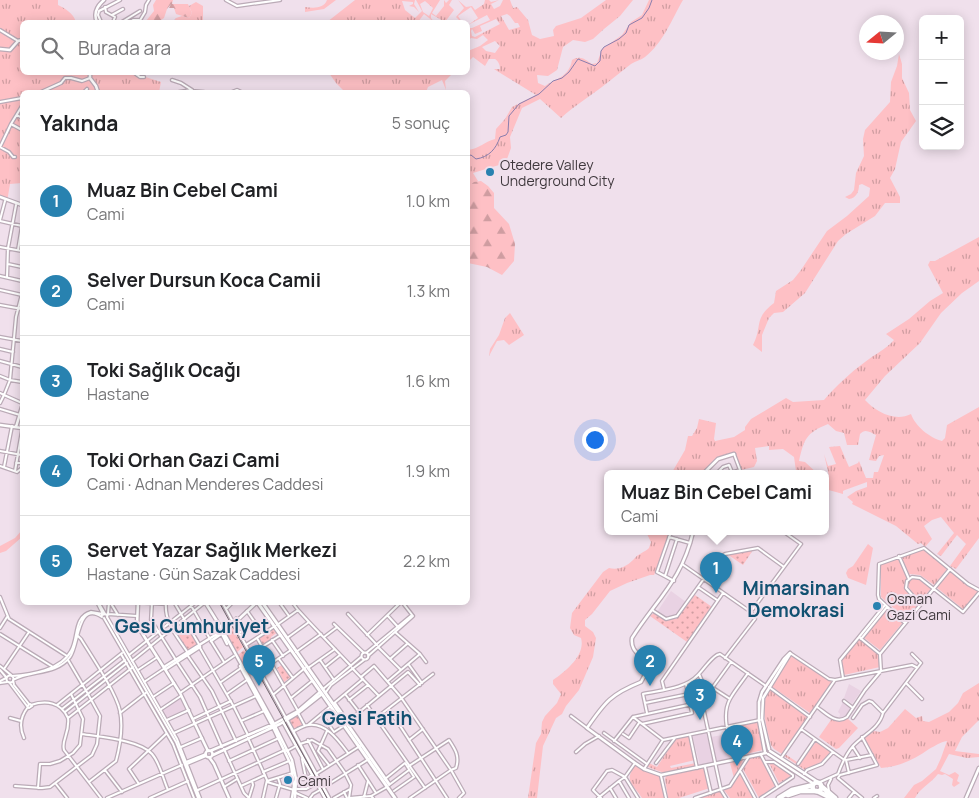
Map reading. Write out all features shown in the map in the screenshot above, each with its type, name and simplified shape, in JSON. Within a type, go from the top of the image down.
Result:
[{"type":"highway","points":[[816,791],[813,788],[818,784]]},
{"type":"highway","points":[[816,791],[821,790],[818,784]]},
{"type":"highway","points":[[818,784],[832,797]]},
{"type":"highway","points":[[779,798],[792,790],[818,784]]},
{"type":"highway","points":[[783,798],[798,791],[816,791],[832,797]]},
{"type":"main road","points":[[260,605],[287,638],[313,680],[333,704],[368,759],[394,791],[396,798]]},
{"type":"main road","points":[[276,625],[281,635],[323,692]]},
{"type":"main road","points":[[345,724],[385,779],[396,798]]},
{"type":"street","points":[[96,20],[95,14],[97,8],[104,0]]},
{"type":"street","points":[[108,0],[109,4]]},
{"type":"street","points":[[100,20],[98,12],[109,4],[120,0]]},
{"type":"street","points":[[140,20],[149,0]]},
{"type":"street","points":[[227,0],[237,6],[280,0]]},
{"type":"street","points":[[105,7],[106,12],[112,15],[114,20]]},
{"type":"street","points":[[112,15],[123,9]]},
{"type":"street","points":[[127,19],[140,11]]},
{"type":"street","points":[[0,30],[18,41],[10,50],[0,49]]},
{"type":"street","points":[[137,75],[144,77]]},
{"type":"street","points":[[46,90],[61,84],[64,78],[84,81],[90,78],[97,90]]},
{"type":"street","points":[[172,80],[181,82],[191,90]]},
{"type":"street","points":[[0,102],[20,98]]},
{"type":"street","points":[[15,157],[0,147],[20,110]]},
{"type":"street","points":[[11,124],[20,129]]},
{"type":"street","points":[[0,198],[20,206]]},
{"type":"street","points":[[0,198],[20,205]]},
{"type":"street","points":[[5,201],[0,220],[20,225]]},
{"type":"street","points":[[7,277],[8,248],[16,205]]},
{"type":"street","points":[[0,247],[18,250],[20,238]]},
{"type":"street","points":[[8,264],[20,267]]},
{"type":"street","points":[[0,276],[20,280]]},
{"type":"street","points":[[0,290],[20,295]]},
{"type":"street","points":[[0,403],[10,380],[20,302]]},
{"type":"street","points":[[0,305],[18,308]]},
{"type":"street","points":[[0,337],[20,340]]},
{"type":"street","points":[[0,349],[13,352]]},
{"type":"street","points":[[0,361],[20,367]]},
{"type":"street","points":[[0,376],[20,382]]},
{"type":"street","points":[[0,393],[20,402]]},
{"type":"street","points":[[0,409],[20,415],[14,426],[4,467]]},
{"type":"street","points":[[0,426],[14,426],[20,428]]},
{"type":"street","points":[[14,471],[20,442]]},
{"type":"street","points":[[0,451],[18,454]]},
{"type":"street","points":[[707,470],[718,459],[734,454],[740,470]]},
{"type":"street","points":[[16,462],[20,463]]},
{"type":"street","points":[[720,470],[729,465],[731,470]]},
{"type":"street","points":[[0,466],[14,471],[20,470]]},
{"type":"street","points":[[587,728],[608,700],[616,693],[644,679],[647,665],[644,659],[634,650],[631,642],[634,634],[674,581],[692,535]]},
{"type":"street","points":[[748,610],[755,608],[800,544],[788,535]]},
{"type":"street","points":[[674,581],[657,572],[669,537],[690,542]]},
{"type":"street","points":[[665,576],[677,539]]},
{"type":"street","points":[[652,610],[662,618],[673,619],[677,616],[722,556],[758,548],[784,567]]},
{"type":"street","points":[[905,622],[879,599],[879,564],[924,548],[979,592],[963,612],[918,577],[912,577],[906,584],[907,591],[920,604]]},
{"type":"street","points":[[899,556],[909,579]]},
{"type":"street","points":[[682,564],[748,610],[755,619],[725,658]]},
{"type":"street","points":[[817,707],[838,721],[845,719],[881,671],[880,654],[950,569]]},
{"type":"street","points":[[698,587],[718,601]]},
{"type":"street","points":[[664,689],[662,681],[723,593]]},
{"type":"street","points":[[0,597],[7,617],[68,658],[100,716],[98,737],[93,754],[56,784],[48,788],[15,786]]},
{"type":"street","points":[[98,605],[131,668],[181,747],[188,781],[197,798]]},
{"type":"street","points":[[99,605],[167,720],[197,798]]},
{"type":"street","points":[[105,615],[109,605]]},
{"type":"street","points":[[112,605],[118,615]]},
{"type":"street","points":[[138,605],[137,625],[181,694],[229,798]]},
{"type":"street","points":[[152,605],[151,620],[192,685],[244,793],[249,798],[253,785],[252,781]]},
{"type":"street","points":[[166,605],[165,615],[171,628],[203,678],[236,741]]},
{"type":"street","points":[[176,605],[221,682],[241,721],[265,775],[267,782],[263,798]]},
{"type":"street","points":[[132,661],[201,605]]},
{"type":"street","points":[[207,605],[294,765],[296,790],[293,798]]},
{"type":"street","points":[[224,605],[273,694],[283,721],[329,798]]},
{"type":"street","points":[[226,609],[230,605]]},
{"type":"street","points":[[233,623],[254,605]]},
{"type":"street","points":[[144,682],[222,633],[254,605]]},
{"type":"street","points":[[281,605],[289,616]]},
{"type":"street","points":[[294,605],[378,696]]},
{"type":"street","points":[[367,635],[399,605]]},
{"type":"street","points":[[404,605],[412,615]]},
{"type":"street","points":[[129,655],[191,606],[224,663]]},
{"type":"street","points":[[843,678],[840,660],[886,606]]},
{"type":"street","points":[[97,612],[100,608]]},
{"type":"street","points":[[247,610],[263,634]]},
{"type":"street","points":[[246,645],[298,610]]},
{"type":"street","points":[[0,682],[11,675],[22,675],[61,663],[68,658],[74,645],[80,620],[87,613],[97,612],[105,615]]},
{"type":"street","points":[[0,682],[8,682],[53,669],[68,658],[75,649],[80,622],[86,616],[94,614],[137,616]]},
{"type":"street","points":[[348,614],[401,670]]},
{"type":"street","points":[[388,615],[398,627]]},
{"type":"street","points":[[378,646],[412,615]]},
{"type":"street","points":[[107,798],[272,727],[298,712],[352,667],[362,656],[395,632],[412,615]]},
{"type":"street","points":[[0,628],[7,617]]},
{"type":"street","points":[[239,633],[255,622]]},
{"type":"street","points":[[287,638],[309,622]]},
{"type":"street","points":[[334,624],[353,644],[366,654]]},
{"type":"street","points":[[324,637],[337,628]]},
{"type":"street","points":[[4,669],[29,632]]},
{"type":"street","points":[[395,632],[420,654],[426,662]]},
{"type":"street","points":[[222,633],[286,751],[296,790],[309,798],[368,759]]},
{"type":"street","points":[[0,634],[53,667]]},
{"type":"street","points":[[296,652],[321,634]]},
{"type":"street","points":[[262,647],[281,635]]},
{"type":"street","points":[[78,636],[118,704],[121,726],[116,760],[88,782]]},
{"type":"street","points":[[257,638],[306,725]]},
{"type":"street","points":[[860,638],[880,654]]},
{"type":"street","points":[[272,640],[283,656]]},
{"type":"street","points":[[353,644],[364,660]]},
{"type":"street","points":[[390,659],[408,644]]},
{"type":"street","points":[[273,694],[306,668],[335,649]]},
{"type":"street","points":[[260,671],[292,650]]},
{"type":"street","points":[[123,653],[125,660],[131,668]]},
{"type":"street","points":[[57,705],[123,653]]},
{"type":"street","points":[[818,784],[768,752],[760,720],[759,702],[762,692],[768,687],[784,659],[790,653],[829,679],[836,680],[912,665],[916,667]]},
{"type":"street","points":[[323,692],[334,680],[367,659],[366,654]]},
{"type":"street","points":[[388,681],[420,654]]},
{"type":"street","points":[[647,713],[643,694],[686,684],[699,674],[703,666],[717,654],[720,654],[810,717]]},
{"type":"street","points":[[862,798],[838,780],[837,776],[843,759],[862,737],[882,720],[883,713],[921,662],[912,654]]},
{"type":"street","points":[[325,667],[340,655]]},
{"type":"street","points":[[160,710],[234,656]]},
{"type":"street","points":[[138,670],[157,657]]},
{"type":"street","points":[[279,659],[293,678]]},
{"type":"street","points":[[62,709],[125,660]]},
{"type":"street","points":[[320,660],[334,680]]},
{"type":"street","points":[[110,662],[116,667]]},
{"type":"street","points":[[614,741],[633,717],[702,702],[731,662]]},
{"type":"street","points":[[65,712],[127,663]]},
{"type":"street","points":[[408,664],[421,684]]},
{"type":"street","points":[[0,666],[11,675],[14,685],[29,706]]},
{"type":"street","points":[[293,732],[306,725],[346,694],[374,666],[402,698],[463,788],[464,793],[459,798]]},
{"type":"street","points":[[68,718],[131,668]]},
{"type":"street","points":[[221,682],[241,668]]},
{"type":"street","points":[[0,670],[29,706]]},
{"type":"street","points":[[333,733],[408,672],[421,684]]},
{"type":"street","points":[[736,760],[727,727],[726,712],[730,699],[748,673]]},
{"type":"street","points":[[376,718],[433,674]]},
{"type":"street","points":[[699,674],[702,681],[730,699]]},
{"type":"street","points":[[227,694],[247,680]]},
{"type":"street","points":[[291,698],[313,680]]},
{"type":"street","points":[[781,758],[836,680]]},
{"type":"street","points":[[906,682],[922,699]]},
{"type":"street","points":[[153,697],[174,684]]},
{"type":"street","points":[[623,734],[629,738],[641,723],[692,712],[686,684]]},
{"type":"street","points":[[350,700],[368,685]]},
{"type":"street","points":[[120,713],[146,693]]},
{"type":"street","points":[[146,693],[198,790],[197,798]]},
{"type":"street","points":[[38,788],[40,764],[54,764],[78,748],[84,721],[80,709],[71,694]]},
{"type":"street","points":[[346,694],[358,712]]},
{"type":"street","points":[[645,703],[689,694]]},
{"type":"street","points":[[167,733],[172,733],[195,724],[256,696]]},
{"type":"street","points":[[193,719],[231,701]]},
{"type":"street","points":[[853,718],[862,705],[869,701],[883,713]]},
{"type":"street","points":[[24,738],[21,730],[21,721],[29,706],[45,702],[57,705],[65,712],[68,718],[68,732],[63,745],[68,756],[101,798]]},
{"type":"street","points":[[702,702],[721,790],[726,798]]},
{"type":"street","points":[[844,702],[853,708]]},
{"type":"street","points":[[333,704],[342,712]]},
{"type":"street","points":[[367,705],[424,788]]},
{"type":"street","points":[[389,709],[447,798]]},
{"type":"street","points":[[167,720],[189,710]]},
{"type":"street","points":[[241,721],[264,710]]},
{"type":"street","points":[[321,714],[348,754]]},
{"type":"street","points":[[571,716],[636,764],[661,775],[748,758],[768,752],[781,758],[818,784]]},
{"type":"street","points":[[633,717],[663,740]]},
{"type":"street","points":[[10,718],[21,721]]},
{"type":"street","points":[[644,769],[663,740],[760,720]]},
{"type":"street","points":[[271,721],[283,721],[293,732],[302,755],[314,774],[317,783],[322,788],[325,798]]},
{"type":"street","points":[[276,731],[283,721]]},
{"type":"street","points":[[306,725],[317,725],[333,733]]},
{"type":"street","points":[[139,784],[129,769],[169,729]]},
{"type":"street","points":[[409,740],[423,729]]},
{"type":"street","points":[[801,729],[843,759]]},
{"type":"street","points":[[327,731],[318,751],[329,765]]},
{"type":"street","points":[[82,734],[139,745],[148,750],[155,758],[168,790]]},
{"type":"street","points":[[604,734],[647,764]]},
{"type":"street","points":[[690,735],[697,768]]},
{"type":"street","points":[[576,752],[599,736]]},
{"type":"street","points":[[223,748],[248,737]]},
{"type":"street","points":[[818,784],[832,777],[878,765],[862,737]]},
{"type":"street","points":[[181,747],[202,738]]},
{"type":"street","points":[[229,761],[279,738]]},
{"type":"street","points":[[656,763],[675,738]]},
{"type":"street","points":[[798,764],[815,739]]},
{"type":"street","points":[[307,740],[323,769]]},
{"type":"street","points":[[198,790],[307,740],[312,740],[328,749],[349,779],[349,798]]},
{"type":"street","points":[[409,766],[449,740],[457,753],[456,768],[410,798]]},
{"type":"street","points":[[296,779],[306,778],[314,774],[360,746]]},
{"type":"street","points":[[853,746],[860,758]]},
{"type":"street","points":[[804,774],[807,770],[822,764],[833,752]]},
{"type":"street","points":[[761,754],[778,786]]},
{"type":"street","points":[[302,755],[306,778]]},
{"type":"street","points":[[849,773],[846,761],[872,756]]},
{"type":"street","points":[[696,798],[730,786],[748,758]]},
{"type":"street","points":[[263,772],[290,761]]},
{"type":"street","points":[[761,798],[792,779],[793,775],[774,762],[765,762]]},
{"type":"street","points":[[385,779],[404,763],[414,777],[394,791]]},
{"type":"street","points":[[636,764],[625,777],[600,798],[593,790],[608,771],[612,770],[625,777],[638,798]]},
{"type":"street","points":[[358,765],[376,794]]},
{"type":"street","points":[[706,767],[711,793]]},
{"type":"street","points":[[966,798],[979,768]]},
{"type":"street","points":[[105,770],[122,792]]},
{"type":"street","points":[[349,798],[372,797],[409,770]]},
{"type":"street","points":[[740,771],[755,798]]},
{"type":"street","points":[[267,782],[293,773]]},
{"type":"street","points":[[241,786],[265,775]]},
{"type":"street","points":[[661,775],[666,798]]},
{"type":"street","points":[[832,777],[828,784],[832,797]]},
{"type":"street","points":[[276,798],[279,787],[278,778]]},
{"type":"street","points":[[224,786],[237,779]]},
{"type":"street","points":[[364,797],[368,780]]},
{"type":"street","points":[[150,798],[188,781]]},
{"type":"street","points":[[619,781],[629,798]]},
{"type":"street","points":[[267,782],[279,787],[296,790],[317,783]]},
{"type":"street","points":[[56,784],[65,797]]},
{"type":"street","points":[[610,788],[616,798]]},
{"type":"street","points":[[334,798],[350,789]]},
{"type":"street","points":[[344,792],[349,798]]},
{"type":"street","points":[[849,798],[854,792]]},
{"type":"shaded area","points":[[671,591],[686,602],[678,614],[667,618],[657,612]]},
{"type":"shaded area","points":[[258,639],[271,662],[261,668],[248,645]]},
{"type":"shaded area","points":[[849,684],[861,691],[852,704],[844,698]]},
{"type":"shaded area","points":[[182,696],[189,710],[167,720],[160,710]]},
{"type":"shaded area","points":[[844,700],[852,706],[846,716],[839,718],[840,714],[838,712]]},
{"type":"shaded area","points":[[706,733],[714,762],[700,766],[693,736]]},
{"type":"shaded area","points":[[728,734],[733,758],[717,762],[711,737]]},
{"type":"green space","points":[[0,0],[58,0],[58,5],[71,14],[75,20],[20,20],[20,75],[139,75],[161,82],[159,90],[20,90],[20,183],[10,184],[7,202],[0,199]]},
{"type":"green space","points":[[156,0],[173,0],[172,4],[188,4],[192,13],[189,18],[176,14],[174,8],[169,8],[171,4],[161,20],[147,20],[154,11],[153,5]]},
{"type":"green space","points":[[327,0],[336,0],[324,9],[305,12],[305,7],[315,8],[326,3]]},
{"type":"green space","points":[[355,0],[415,0],[414,4],[419,12],[414,7],[409,6],[413,2],[402,1],[405,10],[415,18],[422,11],[416,0],[440,0],[432,13],[436,16],[444,6],[444,0],[446,3],[452,0],[449,5],[454,10],[446,20],[442,20],[431,14],[432,20],[424,14],[420,20],[330,20]],"holes":[[[425,1],[433,8],[429,16],[423,12],[420,4]]]},
{"type":"green space","points":[[458,0],[466,7],[472,6],[475,10],[484,4],[485,0],[491,2],[499,0],[491,4],[494,9],[500,6],[503,0],[510,0],[513,8],[517,7],[528,20],[532,35],[540,39],[554,36],[553,30],[556,26],[581,18],[606,0],[633,0],[620,16],[593,39],[585,42],[573,40],[563,47],[557,70],[548,76],[537,75],[538,83],[545,86],[565,74],[572,60],[582,58],[592,64],[597,63],[602,49],[622,35],[631,22],[642,15],[649,0],[683,0],[662,38],[651,51],[643,58],[631,64],[561,118],[540,99],[522,108],[510,137],[511,148],[507,159],[499,165],[473,173],[478,181],[470,186],[470,149],[495,139],[496,129],[512,107],[536,95],[494,69],[500,69],[499,63],[495,59],[489,59],[485,66],[473,57],[470,60],[470,50],[488,40],[483,35],[477,39],[470,39],[470,28],[490,20],[487,15],[470,24],[478,18],[471,7],[458,16],[461,20],[456,17],[464,8]],"holes":[[[507,14],[515,23],[518,23],[520,27],[509,30],[501,16]],[[496,19],[500,24],[475,37],[472,36],[472,29],[475,34],[482,31],[480,26]],[[495,41],[500,46],[495,53],[486,51],[482,47]]]},
{"type":"green space","points":[[196,2],[203,6],[203,20],[174,20],[182,16],[189,18],[192,13],[189,6]]},
{"type":"green space","points":[[898,60],[901,60],[902,78],[909,93],[910,110],[916,121],[901,142],[895,169],[890,178],[900,197],[900,203],[885,203],[875,216],[838,241],[805,293],[783,312],[774,313],[769,318],[762,335],[762,352],[753,345],[761,318],[774,303],[776,291],[793,280],[827,231],[869,196],[870,188],[862,184],[859,185],[858,192],[854,197],[849,199],[845,197],[854,190],[856,173],[864,156],[863,139],[865,130],[890,102],[891,82]]},
{"type":"green space","points":[[330,75],[451,75],[445,81],[446,90],[442,80],[428,87],[427,90],[343,90]]},
{"type":"green space","points":[[481,181],[494,193],[494,208],[509,224],[515,244],[514,261],[502,275],[487,267],[470,263],[470,185],[474,182]]},
{"type":"green space","points":[[979,237],[979,281],[962,293],[941,313],[920,343],[885,376],[865,400],[880,412],[892,416],[899,417],[911,414],[924,431],[942,441],[945,438],[947,425],[979,407],[979,538],[956,569],[950,566],[966,544],[957,535],[941,556],[937,554],[954,533],[941,517],[932,520],[924,526],[932,539],[925,547],[921,543],[918,544],[896,526],[852,504],[853,502],[847,497],[867,487],[867,482],[843,491],[843,494],[829,490],[829,470],[824,454],[828,466],[836,464],[829,447],[840,446],[849,467],[859,461],[866,478],[873,478],[874,472],[878,472],[884,455],[879,456],[876,461],[869,460],[876,435],[870,432],[864,431],[860,434],[858,445],[847,445],[844,433],[836,431],[828,424],[815,430],[807,438],[799,461],[805,462],[814,470],[796,470],[794,457],[783,449],[769,450],[769,446],[755,448],[757,461],[754,467],[741,470],[734,452],[716,458],[705,470],[673,470],[685,450],[688,436],[692,436],[697,428],[699,419],[716,423],[715,441],[734,437],[745,430],[751,419],[786,398],[793,402],[824,400],[849,375],[894,340],[886,334],[943,293],[928,265],[930,261],[935,261]]},
{"type":"green space","points":[[510,313],[524,335],[509,345],[504,340],[497,341],[489,356],[490,349],[499,335],[505,318]]},
{"type":"green space","points":[[20,532],[20,539],[6,551],[0,553],[0,546],[15,538]]},
{"type":"green space","points":[[648,535],[669,535],[654,575],[627,583],[610,591],[585,620],[585,626],[593,632],[596,638],[593,657],[579,690],[562,714],[556,718],[543,746],[537,798],[528,798],[536,743],[541,734],[542,722],[557,703],[561,694],[553,684],[553,680],[578,657],[582,644],[581,638],[574,635],[570,628],[572,613],[603,572],[609,568],[624,567],[649,548],[651,542]]},
{"type":"green space","points":[[868,544],[873,548],[866,585],[848,578],[846,573]]},
{"type":"green space","points":[[923,548],[948,568],[934,585],[920,575],[909,574],[901,556]]},
{"type":"green space","points":[[753,550],[743,565],[727,554]]},
{"type":"green space","points":[[899,556],[908,576],[906,581],[907,588],[919,603],[906,619],[881,597],[881,565]]},
{"type":"green space","points":[[950,570],[979,591],[963,609],[936,587]]},
{"type":"green space","points":[[917,576],[932,587],[921,601],[911,591],[907,583],[911,577]]},
{"type":"green space","points":[[695,595],[712,607],[687,642],[650,616],[654,613],[663,619],[676,619]]},
{"type":"green space","points":[[887,607],[904,621],[880,650],[863,637]]},
{"type":"green space","points":[[189,627],[199,644],[188,651],[178,634]]},
{"type":"green space","points":[[232,627],[243,647],[236,653],[228,637]]},
{"type":"green space","points":[[273,628],[278,632],[263,645],[259,638]]},
{"type":"green space","points":[[859,637],[879,653],[880,667],[844,675],[841,659]]},
{"type":"green space","points":[[244,650],[256,671],[249,677],[237,656]]},
{"type":"green space","points":[[794,655],[832,682],[810,713],[771,686],[791,656]]},
{"type":"green space","points":[[283,664],[292,676],[284,682],[277,668]]},
{"type":"green space","points":[[979,683],[979,720],[962,737],[955,751],[979,754],[979,757],[967,758],[949,754],[940,771],[949,775],[955,772],[959,775],[957,781],[960,783],[954,787],[952,785],[953,779],[945,774],[938,774],[915,798],[904,798],[914,785],[936,769],[947,741],[906,762],[881,768],[864,738],[874,731],[880,732],[888,728],[905,709],[916,718],[922,716],[923,721],[929,722],[949,712],[958,703],[963,693]]},
{"type":"green space","points":[[769,688],[809,715],[782,754],[771,745],[766,723],[764,710]]},
{"type":"green space","points":[[298,714],[303,724],[294,729],[289,719]]},
{"type":"green space","points":[[833,717],[837,719],[847,718],[858,728],[836,749],[819,737]]},
{"type":"green space","points":[[759,720],[763,750],[738,756],[730,726]]},
{"type":"green space","points":[[690,736],[695,760],[670,766],[671,768],[696,763],[697,767],[664,773],[648,767],[649,763],[657,767],[676,738]]},
{"type":"green space","points":[[818,739],[833,750],[821,762],[805,770],[784,756],[785,754],[800,764]]},
{"type":"green space","points":[[762,755],[777,784],[759,798],[743,769],[751,757]]},
{"type":"green space","points":[[743,760],[742,766],[734,778],[730,763]]},
{"type":"green space","points":[[768,761],[775,762],[794,775],[779,783]]},
{"type":"green space","points":[[636,764],[662,776],[666,798],[642,798],[630,781],[630,774]]},
{"type":"green space","points":[[705,767],[710,788],[679,798],[668,798],[666,776]]},
{"type":"green space","points":[[741,771],[756,798],[730,798],[724,790],[736,780]]},
{"type":"green space","points":[[722,790],[727,798],[695,798]]},
{"type":"waterway","points":[[470,155],[476,159],[491,152],[500,137],[508,132],[509,116],[519,104],[539,94],[553,81],[562,78],[578,59],[595,66],[600,61],[601,51],[604,47],[619,39],[626,33],[629,25],[642,18],[652,0]]},
{"type":"tram line","points":[[221,605],[327,798]]},
{"type":"place","name":"Otedere Valley Underground City","points":[[490,172]]},
{"type":"place","name":"Muaz Bin Cebel Cami","points":[[716,593]]},
{"type":"place","name":"Osman Gazi Cami","points":[[877,606]]},
{"type":"place","name":"Servet Yazar Sağlık Merkezi","points":[[259,686]]},
{"type":"place","name":"Selver Dursun Koca Camii","points":[[650,686]]},
{"type":"place","name":"Toki Sağlık Ocağı","points":[[700,720]]},
{"type":"place","name":"Toki Orhan Gazi Cami","points":[[737,766]]},
{"type":"place","name":"Cami","points":[[288,780]]},
{"type":"district","name":"Mimarsinan Demokrasi","points":[[796,599]]},
{"type":"district","name":"Gesi Cumhuriyet","points":[[192,626]]},
{"type":"district","name":"Gesi Fatih","points":[[367,718]]}]
